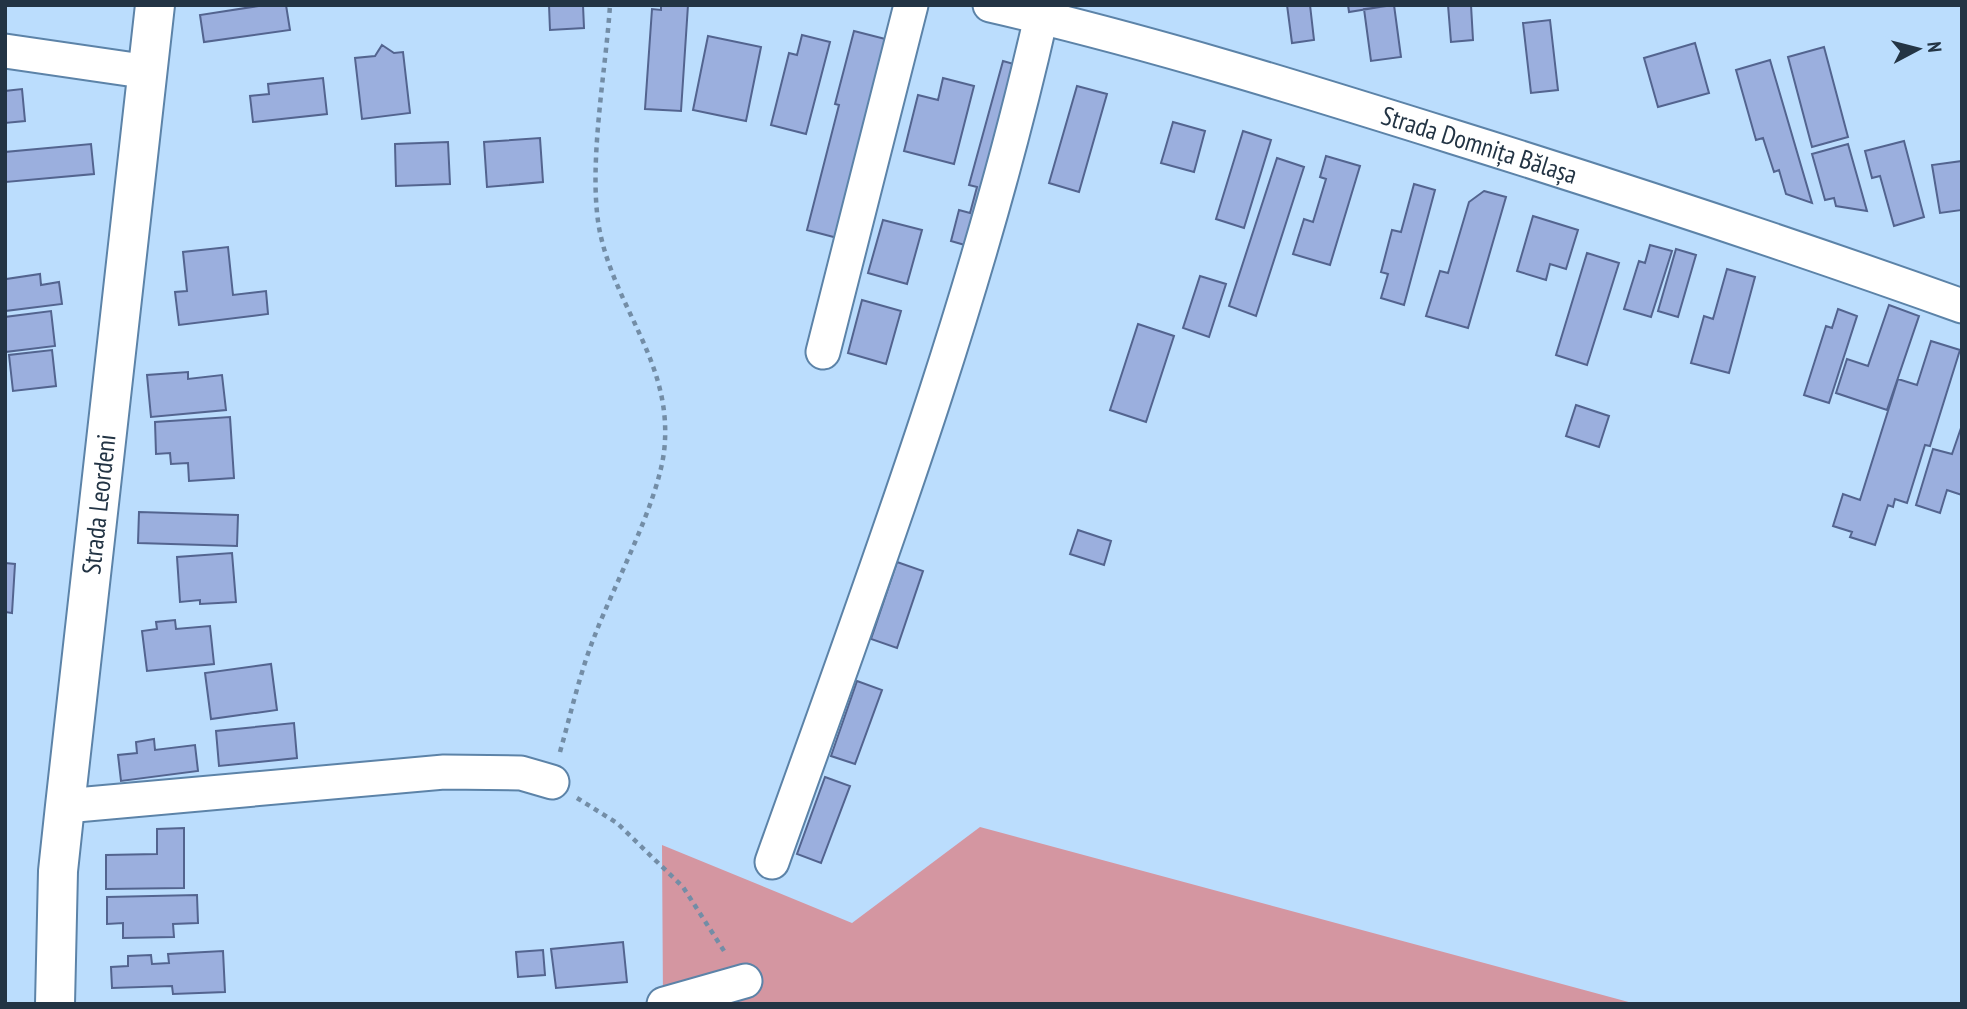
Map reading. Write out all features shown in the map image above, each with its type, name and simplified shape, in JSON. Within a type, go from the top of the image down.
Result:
[{"type":"main road","name":"Strada Leordeni","points":[[55,1004],[58,870],[155,5]]},
{"type":"street","points":[[824,352],[911,5]]},
{"type":"street","name":"Strada Domnița Bălașa","points":[[990,5],[1345,102],[1668,205],[1962,306]]},
{"type":"street","points":[[772,862],[952,344],[977,265],[1041,17]]},
{"type":"street","points":[[5,51],[149,72]]},
{"type":"street","points":[[65,806],[444,772],[521,773],[552,782]]},
{"type":"street","points":[[664,1004],[745,981]]},
{"type":"path","points":[[610,5],[598,133],[600,235],[613,279],[656,368],[664,411],[664,453],[653,493],[593,638],[552,782],[617,823],[683,887],[745,981]]},
{"type":"shaded area","points":[[980,827],[1636,1004],[663,1004],[662,845],[852,923]]},
{"type":"building","points":[[265,5],[286,5],[290,30],[204,42],[200,15]]},
{"type":"building","points":[[549,5],[583,5],[584,28],[550,30]]},
{"type":"building","points":[[661,5],[688,5],[681,111],[645,109],[652,9],[661,10]]},
{"type":"building","points":[[1287,5],[1310,5],[1314,40],[1292,43]]},
{"type":"building","points":[[1348,5],[1392,5],[1349,12]]},
{"type":"building","points":[[1394,5],[1401,57],[1371,61],[1364,9]]},
{"type":"building","points":[[1448,5],[1471,5],[1473,40],[1451,42]]},
{"type":"building","points":[[1550,20],[1558,90],[1531,93],[1523,23]]},
{"type":"building","points":[[854,31],[897,42],[845,240],[807,230],[839,105],[835,104]]},
{"type":"building","points":[[802,35],[830,42],[806,134],[771,125],[789,53],[797,55]]},
{"type":"building","points":[[708,36],[761,47],[746,121],[693,110]]},
{"type":"building","points":[[1695,43],[1709,93],[1658,107],[1644,58]]},
{"type":"building","points":[[382,45],[394,53],[403,52],[410,113],[362,119],[355,58],[375,56]]},
{"type":"building","points":[[1824,47],[1848,137],[1812,147],[1788,57]]},
{"type":"building","points":[[1770,60],[1812,203],[1786,194],[1779,170],[1774,172],[1763,138],[1756,140],[1736,70]]},
{"type":"building","points":[[1003,61],[1024,67],[975,248],[951,241],[959,210],[970,213],[977,187],[969,185]]},
{"type":"building","points":[[323,78],[327,114],[253,122],[250,96],[269,94],[268,84]]},
{"type":"building","points":[[943,78],[974,86],[954,164],[904,151],[918,95],[938,100]]},
{"type":"building","points":[[1077,86],[1107,94],[1079,192],[1049,183]]},
{"type":"building","points":[[22,89],[25,121],[5,123],[5,91]]},
{"type":"building","points":[[1173,122],[1205,131],[1194,172],[1161,163]]},
{"type":"building","points":[[1243,131],[1271,140],[1244,228],[1216,219]]},
{"type":"building","points":[[540,138],[543,182],[487,187],[484,142]]},
{"type":"building","points":[[1904,141],[1924,217],[1894,226],[1880,176],[1872,178],[1865,151]]},
{"type":"building","points":[[448,142],[450,184],[396,186],[395,144]]},
{"type":"building","points":[[91,144],[94,174],[6,182],[5,152]]},
{"type":"building","points":[[1848,144],[1867,211],[1836,206],[1834,198],[1825,200],[1812,154]]},
{"type":"building","points":[[1326,156],[1360,166],[1330,265],[1293,254],[1304,219],[1313,222],[1326,179],[1320,177]]},
{"type":"building","points":[[1277,158],[1304,167],[1256,316],[1229,306]]},
{"type":"building","points":[[1962,161],[1962,210],[1940,213],[1932,165]]},
{"type":"building","points":[[1414,184],[1435,190],[1404,305],[1381,298],[1388,274],[1381,272],[1392,230],[1401,232]]},
{"type":"building","points":[[1484,191],[1506,197],[1468,328],[1426,316],[1440,271],[1448,273],[1469,202]]},
{"type":"building","points":[[1533,216],[1578,230],[1566,269],[1550,264],[1546,280],[1517,271]]},
{"type":"building","points":[[883,220],[922,230],[907,284],[868,273]]},
{"type":"building","points":[[1650,245],[1672,251],[1651,317],[1624,309],[1639,261],[1645,263]]},
{"type":"building","points":[[228,247],[233,295],[266,291],[268,314],[179,325],[175,292],[187,291],[183,252]]},
{"type":"building","points":[[1676,249],[1696,255],[1678,317],[1658,311]]},
{"type":"building","points":[[1587,253],[1619,263],[1587,365],[1556,355]]},
{"type":"building","points":[[1727,269],[1755,277],[1729,373],[1691,363],[1704,316],[1713,319]]},
{"type":"building","points":[[5,273],[6,279],[40,274],[41,285],[59,282],[62,304],[5,311]]},
{"type":"building","points":[[1200,276],[1226,284],[1209,337],[1183,328]]},
{"type":"building","points":[[862,300],[901,311],[886,364],[848,353]]},
{"type":"building","points":[[1889,305],[1919,316],[1887,410],[1836,393],[1847,359],[1868,366]]},
{"type":"building","points":[[1838,309],[1857,316],[1829,403],[1804,395],[1826,326],[1832,328]]},
{"type":"building","points":[[51,311],[55,346],[5,352],[5,317]]},
{"type":"building","points":[[1138,324],[1174,336],[1146,422],[1110,410]]},
{"type":"building","points":[[1931,341],[1960,350],[1930,446],[1925,445],[1907,503],[1895,499],[1893,507],[1888,505],[1875,545],[1850,537],[1852,532],[1833,526],[1843,494],[1860,500],[1898,379],[1917,385]]},
{"type":"building","points":[[52,350],[56,386],[13,391],[9,355]]},
{"type":"building","points":[[188,372],[188,379],[222,375],[226,410],[151,417],[147,375]]},
{"type":"building","points":[[1576,405],[1609,416],[1599,447],[1566,436]]},
{"type":"building","points":[[230,417],[234,478],[189,481],[188,463],[171,464],[170,453],[156,454],[155,422]]},
{"type":"building","points":[[1962,425],[1962,495],[1947,490],[1940,513],[1916,505],[1933,449],[1952,454]]},
{"type":"building","points":[[139,512],[238,515],[237,546],[138,543]]},
{"type":"building","points":[[1078,530],[1111,541],[1104,565],[1070,554]]},
{"type":"building","points":[[232,553],[236,602],[180,602],[177,557]]},
{"type":"building","points":[[897,562],[923,571],[897,648],[871,639]]},
{"type":"building","points":[[5,563],[15,564],[12,613],[5,612]]},
{"type":"building","points":[[175,620],[176,629],[210,626],[214,664],[147,671],[142,631],[157,629],[156,622]]},
{"type":"building","points":[[271,664],[277,710],[211,719],[205,673]]},
{"type":"building","points":[[857,681],[882,690],[855,764],[831,756]]},
{"type":"building","points":[[294,723],[297,758],[219,766],[216,731]]},
{"type":"building","points":[[154,739],[155,750],[195,745],[198,771],[121,781],[118,755],[137,753],[136,742]]},
{"type":"building","points":[[825,777],[850,786],[821,863],[797,854]]},
{"type":"building","points":[[184,828],[184,888],[106,889],[106,855],[157,854],[157,829]]},
{"type":"building","points":[[197,895],[198,923],[173,924],[174,937],[123,938],[123,923],[107,924],[107,897]]},
{"type":"building","points":[[623,942],[627,982],[556,988],[551,949]]},
{"type":"building","points":[[543,950],[545,975],[518,977],[516,952]]},
{"type":"building","points":[[223,951],[225,992],[173,994],[172,986],[112,988],[111,967],[128,966],[128,956],[151,955],[152,964],[169,963],[168,954]]}]
